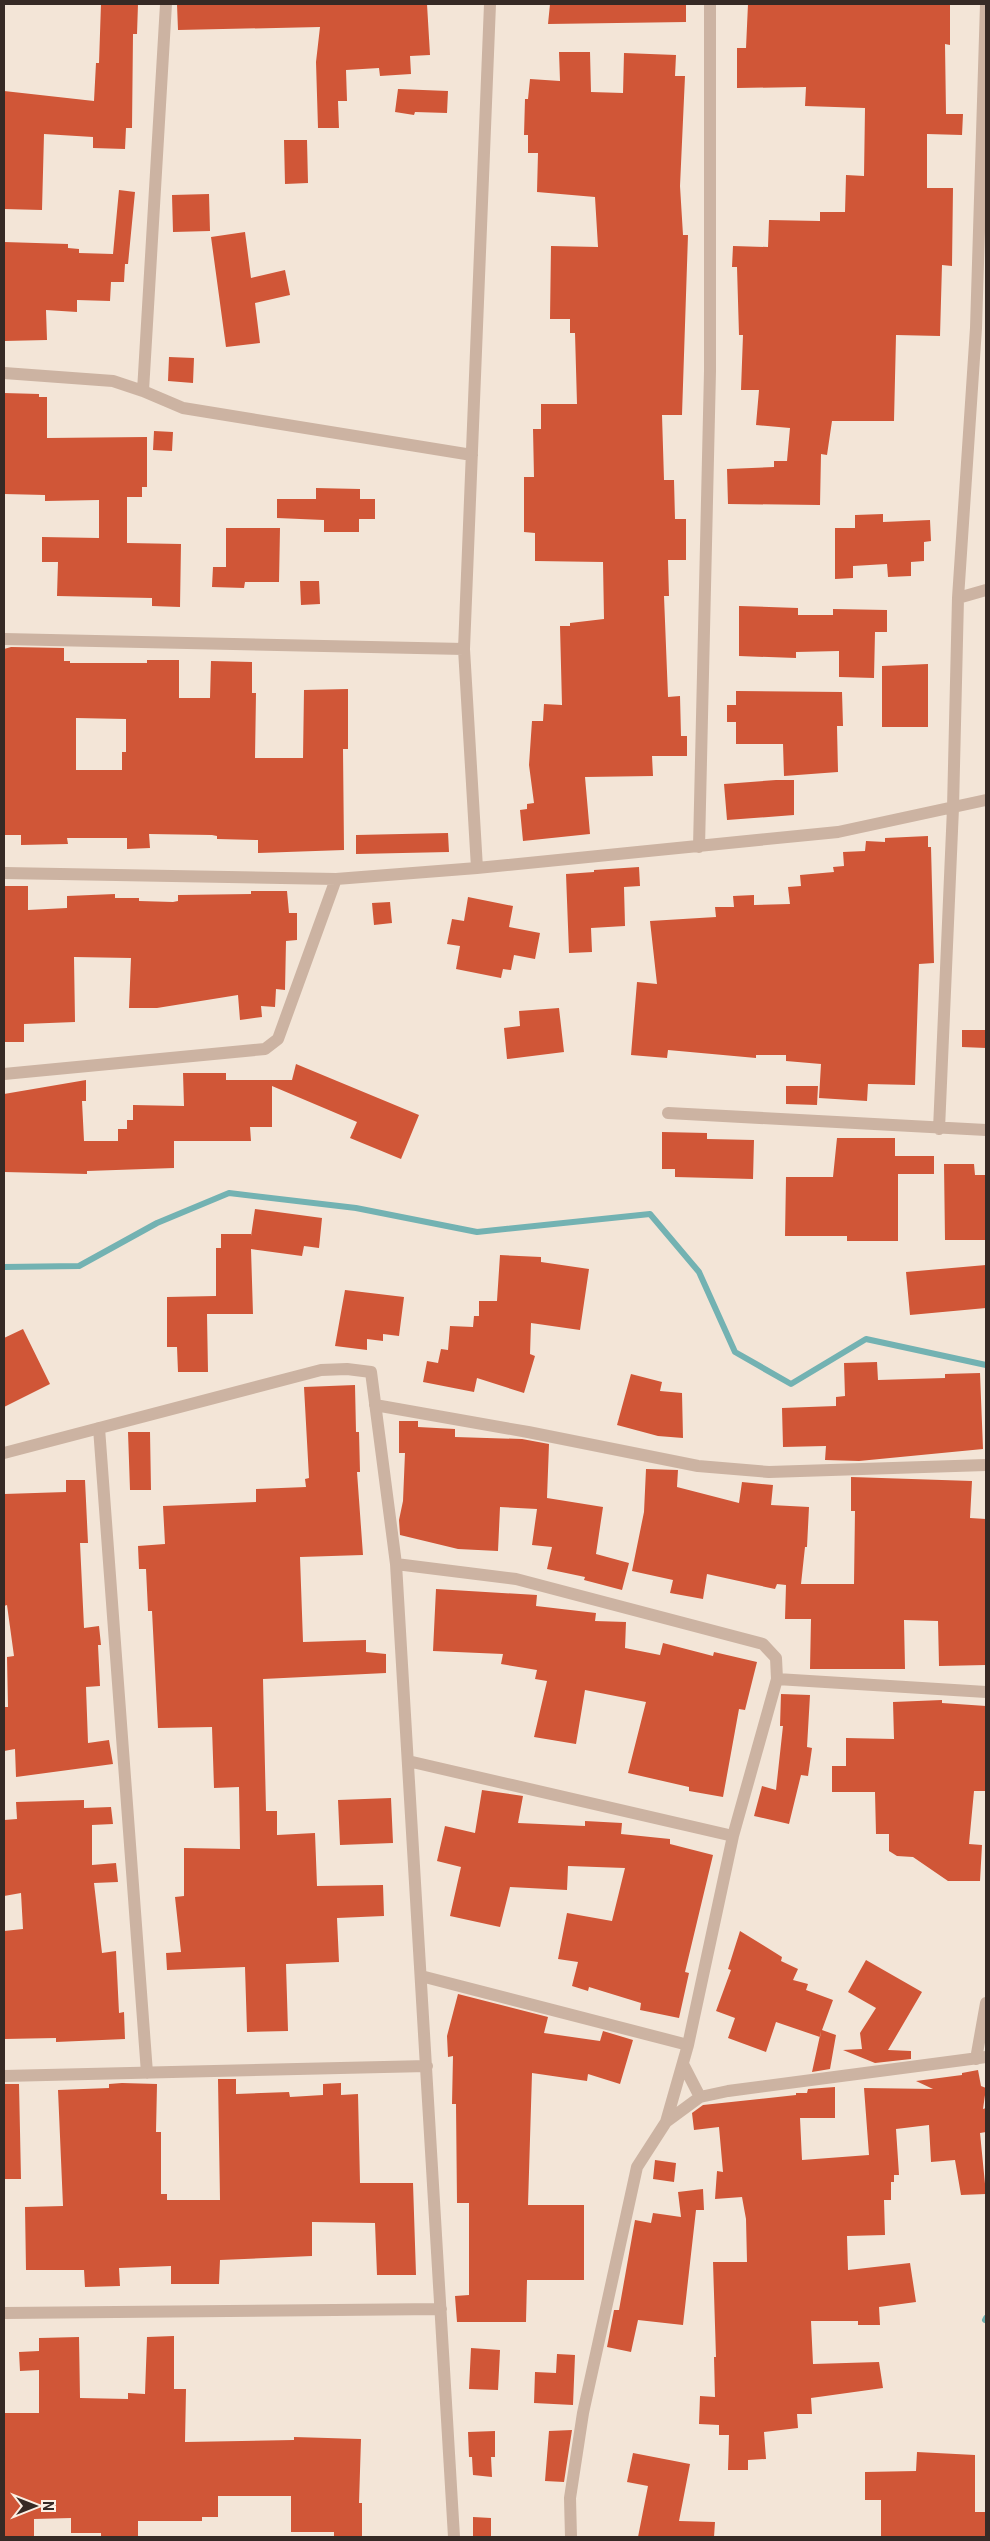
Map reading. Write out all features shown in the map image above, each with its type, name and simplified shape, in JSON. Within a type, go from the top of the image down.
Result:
[{"type":"street","points":[[143,391],[166,4]]},
{"type":"street","points":[[477,868],[464,649],[490,4]]},
{"type":"street","points":[[699,847],[710,371],[710,4]]},
{"type":"street","points":[[939,1129],[952,808],[958,598],[981,327],[986,4]]},
{"type":"street","points":[[4,373],[113,382],[143,391],[183,408],[472,456]]},
{"type":"street","points":[[958,598],[986,590]]},
{"type":"street","points":[[4,639],[464,649]]},
{"type":"street","points":[[4,873],[336,879],[477,868],[838,832],[986,800]]},
{"type":"street","points":[[4,1074],[264,1049],[278,1039],[336,879]]},
{"type":"street","points":[[668,1113],[939,1129],[986,1130]]},
{"type":"street","points":[[4,1453],[321,1370],[371,1372],[396,1564],[454,2537]]},
{"type":"street","points":[[375,1405],[528,1432],[698,1466],[769,1472],[986,1465]]},
{"type":"street","points":[[99,1428],[147,2072]]},
{"type":"street","points":[[396,1564],[516,1579],[763,1644],[776,1658],[777,1679],[733,1836],[683,2064],[666,2122],[637,2167],[583,2413],[570,2498],[572,2537]]},
{"type":"street","points":[[777,1679],[986,1692]]},
{"type":"street","points":[[408,1761],[733,1836]]},
{"type":"street","points":[[421,1976],[688,2045]]},
{"type":"street","points":[[666,2122],[700,2097],[728,2091],[981,2058],[986,2003]]},
{"type":"street","points":[[683,2064],[700,2097]]},
{"type":"street","points":[[4,2076],[426,2066]]},
{"type":"street","points":[[4,2313],[441,2309]]},
{"type":"building","points":[[101,4],[138,4],[137,34],[133,34],[132,128],[126,128],[125,149],[93,148],[93,137],[44,134],[42,210],[4,209],[4,91],[94,101],[96,63],[99,63]]},
{"type":"building","points":[[177,4],[427,4],[430,55],[410,56],[411,74],[380,76],[379,68],[346,70],[347,101],[338,101],[339,128],[318,128],[316,62],[320,27],[178,30]]},
{"type":"building","points":[[550,4],[686,4],[686,22],[548,24]]},
{"type":"building","points":[[748,4],[950,4],[950,45],[945,44],[946,114],[963,114],[962,135],[927,134],[927,188],[953,188],[952,266],[942,265],[940,336],[896,335],[894,421],[832,421],[827,455],[821,454],[820,505],[728,504],[727,469],[774,467],[774,461],[787,461],[790,428],[756,425],[759,390],[741,390],[743,335],[739,335],[737,267],[732,267],[733,246],[768,247],[769,220],[820,221],[820,212],[845,212],[846,175],[864,176],[865,108],[805,106],[806,87],[737,88],[737,48],[746,48]]},
{"type":"building","points":[[559,52],[590,52],[591,92],[623,93],[624,53],[676,55],[675,76],[685,76],[680,186],[683,235],[688,235],[682,415],[662,415],[664,480],[674,480],[675,519],[686,519],[686,560],[668,560],[669,596],[664,596],[668,697],[680,696],[681,736],[687,736],[687,756],[652,756],[653,776],[585,777],[590,834],[523,841],[520,810],[527,809],[527,804],[534,803],[529,765],[532,721],[543,721],[544,704],[562,705],[560,626],[570,626],[570,623],[604,619],[603,562],[535,561],[535,533],[524,532],[524,477],[534,477],[533,429],[541,429],[541,404],[577,404],[575,333],[570,333],[570,319],[550,319],[551,246],[598,247],[595,197],[537,192],[538,153],[528,153],[528,135],[524,135],[525,99],[528,99],[530,79],[560,81]]},
{"type":"building","points":[[398,89],[448,91],[447,113],[415,112],[414,115],[395,112]]},
{"type":"building","points":[[284,140],[307,140],[308,183],[285,184]]},
{"type":"building","points":[[119,190],[135,192],[128,264],[125,264],[124,282],[111,282],[110,301],[77,300],[77,312],[46,310],[47,340],[4,341],[4,242],[68,244],[68,248],[79,249],[79,253],[113,254]]},
{"type":"building","points":[[209,194],[210,231],[173,232],[172,195]]},
{"type":"building","points":[[245,232],[251,278],[285,270],[290,295],[255,303],[260,343],[226,347],[211,237]]},
{"type":"building","points":[[169,357],[194,358],[193,383],[168,381]]},
{"type":"building","points":[[4,393],[39,394],[39,397],[47,397],[47,438],[147,437],[147,487],[142,487],[142,497],[127,497],[127,543],[181,544],[180,607],[152,606],[152,598],[57,596],[58,562],[42,562],[42,537],[99,538],[99,500],[45,501],[45,495],[4,494]]},
{"type":"building","points":[[154,431],[173,432],[172,451],[153,450]]},
{"type":"building","points":[[316,488],[360,489],[360,499],[375,499],[375,519],[359,519],[359,532],[324,532],[324,520],[277,518],[277,499],[316,499]]},
{"type":"building","points":[[883,514],[883,522],[930,520],[931,541],[924,542],[924,561],[911,562],[911,576],[888,577],[887,564],[853,566],[853,578],[835,579],[835,528],[855,528],[855,515]]},
{"type":"building","points":[[226,528],[280,528],[279,582],[245,582],[244,588],[212,587],[213,567],[226,567]]},
{"type":"building","points":[[300,581],[319,581],[320,604],[301,605]]},
{"type":"building","points":[[739,606],[798,608],[798,615],[833,615],[833,609],[887,610],[887,632],[875,632],[874,678],[839,677],[839,651],[796,652],[796,658],[739,656]]},
{"type":"building","points":[[11,647],[64,648],[64,661],[70,661],[70,663],[147,663],[147,660],[179,660],[179,698],[210,698],[211,661],[252,662],[252,693],[256,693],[255,758],[303,758],[304,690],[348,689],[348,749],[343,749],[344,850],[258,853],[258,840],[217,839],[217,836],[212,835],[149,834],[150,848],[127,849],[127,838],[67,838],[68,844],[21,845],[21,835],[4,835],[4,649]],"holes":[[[76,718],[126,719],[126,752],[122,752],[122,770],[76,770]]]},
{"type":"building","points":[[928,664],[928,727],[882,727],[882,666]]},
{"type":"building","points":[[736,691],[842,692],[843,726],[837,726],[838,772],[784,776],[783,744],[736,744],[736,722],[727,722],[727,705],[736,705]]},
{"type":"building","points":[[794,780],[794,815],[727,820],[724,784]]},
{"type":"building","points":[[448,833],[449,852],[356,854],[356,835]]},
{"type":"building","points":[[928,836],[928,847],[931,847],[934,963],[919,964],[915,1085],[868,1084],[867,1101],[819,1098],[821,1064],[786,1061],[786,1055],[756,1055],[756,1058],[668,1050],[667,1058],[631,1055],[637,982],[657,984],[650,921],[716,917],[715,907],[734,907],[733,896],[754,895],[754,905],[790,904],[788,887],[801,886],[800,875],[834,872],[833,867],[844,866],[843,852],[865,851],[866,841],[885,842],[885,838]]},
{"type":"building","points":[[639,867],[640,886],[624,887],[625,926],[591,928],[592,952],[569,953],[566,874]]},
{"type":"building","points":[[4,886],[28,886],[28,910],[67,908],[67,896],[115,894],[115,898],[139,898],[139,901],[173,902],[178,901],[178,895],[251,894],[251,891],[287,891],[289,913],[297,913],[297,940],[286,941],[285,990],[276,989],[275,1007],[261,1006],[262,1017],[240,1020],[238,995],[157,1008],[129,1008],[131,958],[74,957],[75,1022],[24,1024],[24,1042],[4,1042]]},
{"type":"building","points":[[468,897],[513,906],[509,927],[540,933],[535,959],[514,955],[511,970],[503,969],[501,978],[456,969],[460,946],[447,944],[452,919],[464,921]]},
{"type":"building","points":[[390,902],[392,923],[374,925],[372,903]]},
{"type":"building","points":[[559,1008],[564,1052],[507,1059],[504,1028],[520,1026],[519,1011]]},
{"type":"building","points":[[962,1030],[986,1030],[986,1048],[962,1047]]},
{"type":"building","points":[[296,1064],[419,1115],[401,1159],[350,1138],[357,1122],[272,1086],[272,1127],[250,1127],[251,1141],[174,1141],[174,1168],[87,1171],[87,1174],[4,1172],[4,1094],[86,1080],[86,1101],[82,1101],[84,1141],[118,1141],[118,1129],[127,1129],[127,1120],[133,1120],[133,1105],[184,1106],[183,1073],[226,1073],[226,1080],[292,1080]]},
{"type":"building","points":[[786,1086],[818,1086],[817,1105],[786,1104]]},
{"type":"building","points":[[662,1132],[707,1133],[707,1139],[754,1140],[753,1179],[675,1177],[675,1169],[662,1169]]},
{"type":"building","points":[[837,1138],[895,1138],[895,1156],[934,1156],[934,1174],[898,1174],[898,1241],[847,1241],[847,1236],[785,1236],[786,1177],[833,1177]]},
{"type":"building","points":[[944,1164],[974,1164],[975,1175],[986,1175],[986,1240],[945,1240]]},
{"type":"building","points":[[255,1209],[322,1218],[319,1248],[304,1246],[302,1256],[251,1249],[253,1314],[207,1314],[208,1372],[178,1372],[177,1347],[167,1347],[167,1297],[216,1296],[216,1248],[221,1248],[221,1234],[251,1234],[251,1236]]},
{"type":"building","points":[[500,1255],[541,1257],[541,1262],[589,1269],[580,1330],[531,1323],[530,1354],[535,1356],[524,1393],[477,1378],[474,1392],[423,1382],[427,1361],[438,1363],[441,1349],[448,1350],[450,1326],[473,1327],[474,1316],[479,1316],[479,1301],[497,1301]]},
{"type":"building","points":[[986,1265],[986,1308],[910,1315],[906,1272]]},
{"type":"building","points":[[345,1290],[404,1297],[399,1336],[383,1334],[383,1341],[367,1339],[367,1350],[335,1346]]},
{"type":"building","points":[[23,1329],[50,1384],[4,1407],[4,1338]]},
{"type":"building","points":[[877,1362],[878,1380],[945,1378],[945,1374],[980,1373],[983,1449],[859,1461],[825,1460],[826,1446],[783,1447],[782,1408],[836,1406],[836,1397],[845,1396],[844,1363]]},
{"type":"building","points":[[631,1374],[662,1382],[660,1391],[682,1393],[683,1438],[658,1436],[617,1425]]},
{"type":"building","points":[[355,1385],[356,1432],[359,1432],[360,1472],[357,1472],[363,1555],[300,1557],[303,1642],[366,1640],[366,1652],[386,1654],[386,1673],[263,1679],[266,1811],[277,1811],[277,1835],[315,1833],[317,1886],[383,1885],[384,1916],[337,1918],[339,1962],[286,1964],[288,2031],[247,2032],[245,1967],[167,1970],[166,1953],[181,1952],[175,1897],[184,1896],[184,1848],[240,1849],[239,1787],[214,1788],[212,1727],[158,1728],[152,1611],[148,1611],[146,1569],[139,1569],[138,1546],[165,1544],[163,1506],[256,1502],[256,1489],[306,1487],[305,1479],[309,1478],[304,1387]]},
{"type":"building","points":[[399,1421],[418,1421],[418,1427],[455,1429],[455,1437],[522,1439],[549,1444],[547,1498],[603,1507],[596,1554],[629,1563],[622,1590],[584,1580],[585,1577],[547,1569],[552,1547],[532,1545],[537,1509],[500,1507],[498,1551],[458,1549],[400,1535],[399,1520],[403,1501],[405,1453],[399,1453]]},
{"type":"building","points":[[128,1432],[150,1432],[151,1490],[130,1490]]},
{"type":"building","points":[[646,1469],[678,1470],[677,1487],[739,1503],[742,1482],[773,1485],[771,1505],[809,1507],[807,1547],[805,1547],[801,1584],[854,1584],[855,1511],[851,1511],[851,1477],[972,1481],[970,1518],[986,1519],[986,1665],[939,1666],[938,1621],[904,1620],[905,1669],[810,1669],[811,1619],[785,1619],[786,1585],[777,1584],[775,1589],[707,1574],[703,1599],[670,1593],[673,1580],[632,1571],[644,1512]]},
{"type":"building","points":[[66,1480],[85,1480],[88,1543],[80,1543],[84,1628],[99,1626],[101,1645],[98,1645],[100,1686],[86,1687],[88,1743],[109,1740],[113,1764],[16,1777],[15,1749],[4,1751],[4,1707],[8,1707],[7,1657],[14,1656],[7,1605],[4,1606],[4,1494],[66,1492]]},
{"type":"building","points":[[436,1589],[537,1595],[536,1606],[596,1613],[595,1621],[626,1622],[625,1648],[660,1655],[663,1643],[713,1656],[714,1652],[757,1662],[745,1710],[739,1709],[723,1797],[689,1791],[689,1787],[628,1773],[646,1702],[585,1690],[576,1744],[534,1737],[547,1681],[535,1679],[537,1670],[501,1664],[503,1654],[433,1651]]},
{"type":"building","points":[[781,1694],[810,1695],[807,1747],[812,1748],[808,1776],[801,1775],[789,1824],[754,1816],[762,1786],[776,1790],[783,1726],[780,1726]]},
{"type":"building","points":[[942,1700],[942,1703],[986,1706],[986,1791],[974,1791],[969,1844],[982,1845],[980,1881],[948,1881],[913,1857],[897,1856],[889,1851],[889,1834],[876,1834],[875,1792],[832,1792],[832,1766],[846,1766],[846,1738],[894,1739],[893,1702]]},
{"type":"building","points":[[482,1790],[523,1796],[518,1823],[585,1826],[585,1821],[622,1823],[621,1834],[670,1839],[670,1844],[713,1855],[685,1972],[689,1973],[679,2018],[640,2010],[641,2003],[589,1987],[588,1991],[572,1986],[578,1962],[558,1959],[567,1913],[612,1921],[625,1868],[568,1866],[567,1890],[510,1887],[500,1927],[450,1916],[461,1867],[437,1861],[445,1826],[475,1833]]},
{"type":"building","points":[[391,1798],[393,1843],[340,1845],[338,1800]]},
{"type":"building","points":[[84,1800],[84,1808],[111,1807],[113,1824],[92,1825],[92,1865],[116,1863],[118,1882],[94,1883],[102,1953],[116,1951],[119,2013],[124,2012],[125,2039],[56,2042],[56,2038],[4,2039],[4,1931],[23,1929],[21,1893],[4,1896],[4,1820],[17,1819],[16,1802]]},
{"type":"building","points":[[740,1931],[782,1957],[781,1961],[798,1969],[793,1980],[808,1984],[806,1990],[833,2000],[822,2030],[836,2035],[830,2069],[812,2072],[820,2037],[776,2022],[766,2052],[728,2038],[735,2018],[716,2011],[731,1970],[728,1969]]},
{"type":"building","points":[[866,1960],[922,1992],[888,2050],[911,2051],[911,2059],[875,2063],[843,2050],[862,2049],[860,2033],[876,2008],[848,1992]]},
{"type":"building","points":[[458,1994],[548,2017],[544,2033],[600,2041],[603,2031],[633,2040],[620,2084],[588,2074],[587,2081],[532,2073],[528,2205],[584,2205],[584,2280],[527,2280],[526,2322],[457,2322],[455,2296],[469,2295],[469,2203],[457,2203],[456,2104],[452,2104],[453,2056],[448,2057],[447,2036]]},
{"type":"building","points":[[978,2070],[981,2086],[986,2088],[983,2109],[986,2108],[986,2132],[980,2133],[986,2194],[961,2195],[955,2160],[931,2162],[929,2125],[896,2129],[899,2175],[894,2175],[894,2182],[891,2182],[891,2200],[884,2200],[885,2235],[847,2236],[848,2270],[910,2263],[916,2302],[879,2307],[880,2325],[858,2325],[858,2321],[811,2321],[813,2364],[879,2362],[883,2388],[811,2398],[812,2414],[797,2414],[798,2428],[764,2432],[766,2459],[748,2460],[748,2470],[728,2470],[729,2435],[719,2435],[719,2425],[699,2424],[700,2396],[715,2397],[714,2357],[716,2357],[713,2262],[747,2262],[746,2219],[742,2197],[715,2199],[717,2171],[723,2172],[719,2127],[694,2130],[692,2113],[703,2105],[796,2095],[796,2093],[807,2093],[808,2089],[835,2087],[835,2118],[800,2118],[802,2160],[869,2155],[864,2088],[933,2089],[916,2081],[962,2075],[962,2073]]},
{"type":"building","points":[[218,2079],[236,2079],[236,2094],[289,2092],[290,2097],[323,2095],[323,2084],[341,2083],[341,2095],[358,2094],[360,2183],[413,2183],[416,2275],[377,2275],[375,2223],[312,2222],[312,2256],[220,2260],[219,2284],[171,2284],[171,2266],[119,2268],[120,2286],[85,2287],[84,2270],[26,2270],[25,2207],[63,2206],[58,2090],[109,2088],[109,2084],[122,2083],[157,2084],[156,2132],[161,2132],[161,2194],[167,2194],[167,2200],[220,2200]]},
{"type":"building","points":[[4,2084],[19,2084],[21,2179],[4,2179]]},
{"type":"building","points":[[655,2160],[676,2163],[674,2182],[653,2179]]},
{"type":"building","points":[[703,2189],[704,2210],[696,2210],[683,2325],[638,2320],[631,2352],[607,2347],[614,2310],[619,2310],[635,2220],[651,2223],[653,2213],[681,2217],[678,2192]]},
{"type":"building","points":[[174,2336],[174,2389],[186,2389],[185,2442],[294,2440],[294,2437],[361,2439],[359,2503],[362,2503],[362,2537],[334,2537],[334,2532],[291,2532],[291,2496],[218,2496],[218,2517],[202,2517],[202,2521],[138,2521],[138,2537],[101,2537],[101,2533],[71,2533],[71,2518],[34,2519],[34,2537],[4,2537],[4,2413],[39,2413],[39,2370],[20,2371],[19,2352],[39,2351],[39,2338],[79,2337],[80,2398],[128,2399],[128,2393],[145,2394],[147,2337]]},
{"type":"building","points":[[471,2348],[500,2350],[498,2390],[469,2389]]},
{"type":"building","points":[[557,2354],[575,2355],[573,2405],[534,2403],[535,2372],[556,2373]]},
{"type":"building","points":[[572,2430],[564,2482],[545,2481],[549,2431]]},
{"type":"building","points":[[495,2431],[495,2457],[491,2457],[492,2477],[473,2475],[472,2457],[469,2457],[468,2432]]},
{"type":"building","points":[[917,2452],[975,2455],[975,2512],[986,2512],[986,2537],[881,2537],[881,2500],[865,2500],[865,2472],[916,2471]]},
{"type":"building","points":[[633,2453],[690,2464],[679,2521],[715,2522],[714,2537],[638,2537],[648,2486],[627,2482]]},
{"type":"building","points":[[473,2517],[491,2518],[491,2537],[473,2537]]},
{"type":"waterway","points":[[4,1267],[79,1266],[157,1223],[229,1193],[356,1208],[477,1232],[650,1214],[699,1272],[735,1352],[791,1384],[866,1339],[986,1365]]}]
